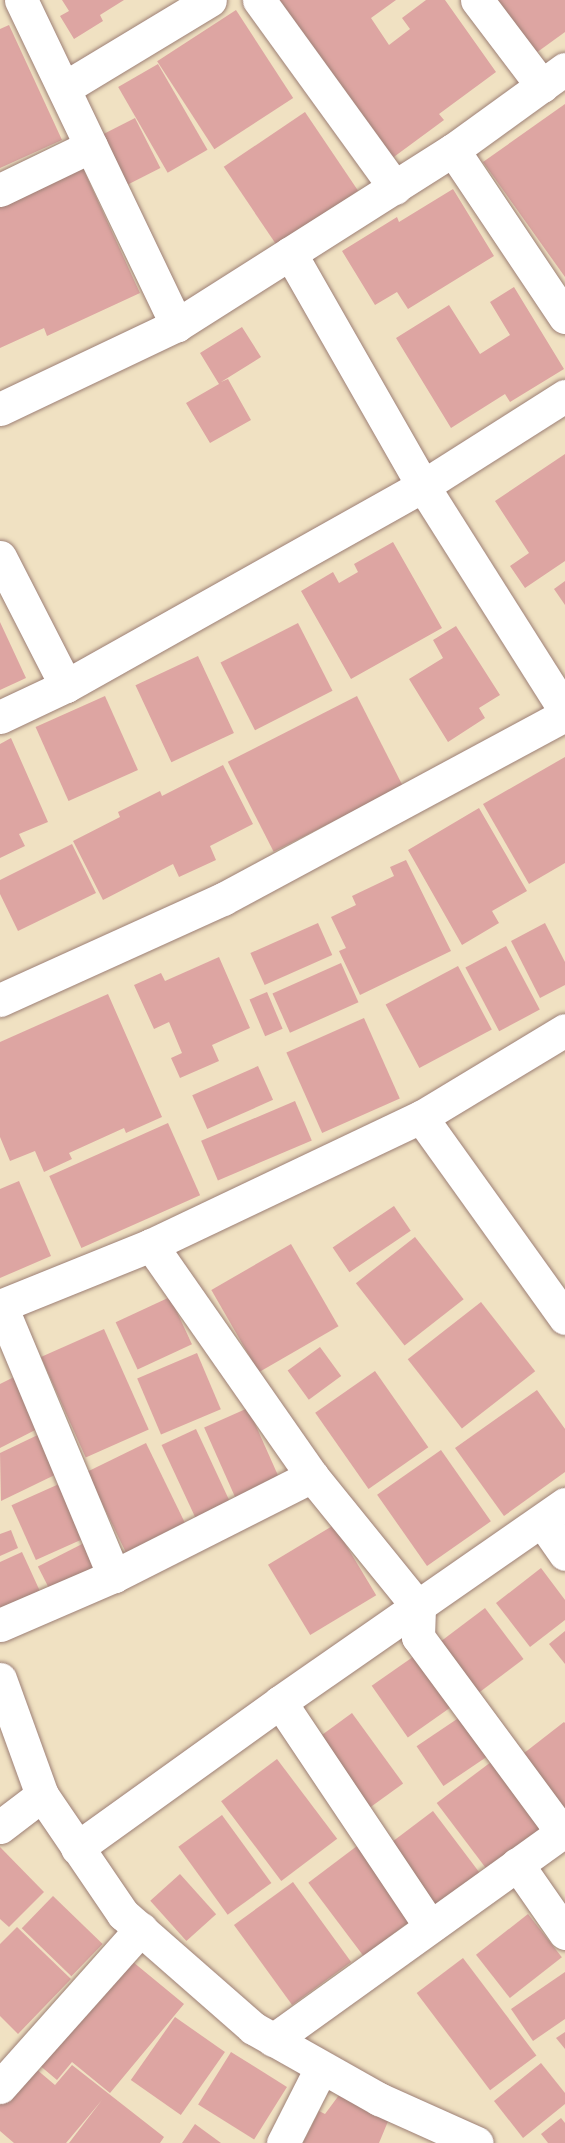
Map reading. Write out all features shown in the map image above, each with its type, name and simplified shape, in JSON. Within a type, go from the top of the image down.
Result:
[{"type":"street","points":[[66,87],[210,0]]},
{"type":"street","points":[[260,0],[395,188]]},
{"type":"street","points":[[0,410],[177,325],[453,150],[553,77],[477,0]]},
{"type":"street","points":[[15,4],[66,87],[91,147],[177,325]]},
{"type":"street","points":[[0,190],[91,147]]},
{"type":"street","points":[[453,150],[565,317]]},
{"type":"street","points":[[0,1000],[223,899],[565,713],[423,486],[290,253]]},
{"type":"street","points":[[0,717],[66,686],[423,486],[565,396]]},
{"type":"street","points":[[0,557],[66,686]]},
{"type":"street","points":[[114,1576],[1,1306],[152,1245],[421,1117],[565,1030]]},
{"type":"street","points":[[421,1117],[565,1318]]},
{"type":"street","points":[[152,1245],[312,1476],[419,1608],[418,1637],[563,1831],[273,2040]]},
{"type":"street","points":[[0,1625],[114,1576],[312,1476]]},
{"type":"street","points":[[77,1848],[280,1702],[554,1513],[565,1554]]},
{"type":"street","points":[[0,1678],[42,1795],[123,1914],[253,2028],[379,2099],[477,2143]]},
{"type":"street","points":[[280,1702],[430,1926]]},
{"type":"street","points":[[0,1827],[42,1795]]},
{"type":"street","points":[[517,1864],[565,1933]]},
{"type":"street","points":[[0,2087],[141,1929]]},
{"type":"street","points":[[283,2143],[321,2068]]},
{"type":"building","points":[[62,0],[124,0],[100,15],[103,21],[74,39],[60,16],[69,11]]},
{"type":"building","points":[[271,0],[396,0],[371,18],[389,45],[410,29],[402,18],[426,0],[445,0],[496,72],[439,114],[444,120],[387,162]]},
{"type":"building","points":[[498,0],[565,0],[565,32],[536,53]]},
{"type":"building","points":[[236,10],[293,98],[214,149],[157,61]]},
{"type":"building","points":[[9,25],[62,140],[0,168],[0,29]]},
{"type":"building","points":[[158,64],[208,150],[168,173],[118,87]]},
{"type":"building","points":[[565,104],[565,277],[483,162]]},
{"type":"building","points":[[305,112],[358,191],[277,246],[224,167]]},
{"type":"building","points":[[135,118],[160,168],[127,185],[102,135]]},
{"type":"building","points":[[81,164],[140,293],[47,336],[44,328],[0,348],[0,201]]},
{"type":"building","points":[[453,189],[494,256],[408,309],[397,292],[375,305],[342,251],[397,217],[399,222]]},
{"type":"building","points":[[514,287],[564,369],[510,402],[505,394],[451,428],[396,338],[449,305],[480,354],[510,335],[490,302]]},
{"type":"building","points":[[242,327],[261,357],[221,382],[228,379],[251,420],[210,443],[186,403],[219,384],[200,353]]},
{"type":"building","points":[[565,454],[565,561],[525,588],[510,566],[529,553],[495,501]]},
{"type":"building","points":[[393,542],[442,628],[351,679],[301,591],[333,572],[339,583],[358,572],[354,564]]},
{"type":"building","points":[[565,581],[565,605],[554,589]]},
{"type":"building","points":[[0,622],[26,678],[0,690]]},
{"type":"building","points":[[298,623],[333,691],[255,730],[220,662]]},
{"type":"building","points":[[456,626],[500,695],[479,708],[485,718],[448,742],[409,679],[443,658],[433,640]]},
{"type":"building","points":[[198,656],[234,733],[171,762],[135,685]]},
{"type":"building","points":[[105,696],[138,770],[69,801],[36,727]]},
{"type":"building","points":[[357,696],[403,786],[274,852],[228,762]]},
{"type":"building","points":[[11,738],[48,822],[19,834],[25,846],[0,858],[0,744]]},
{"type":"building","points":[[565,757],[565,863],[529,884],[483,804]]},
{"type":"building","points":[[223,765],[253,824],[210,846],[216,860],[179,877],[173,864],[103,900],[73,841],[120,817],[118,812],[160,791],[162,796]]},
{"type":"building","points":[[479,808],[527,891],[492,911],[499,923],[462,945],[408,850]]},
{"type":"building","points":[[72,844],[96,893],[18,931],[0,894],[0,880]]},
{"type":"building","points":[[406,860],[451,951],[360,995],[339,951],[346,948],[331,917],[356,905],[352,896],[394,876],[390,867]]},
{"type":"building","points":[[318,923],[332,955],[265,985],[250,953]]},
{"type":"building","points":[[545,923],[565,962],[565,985],[540,998],[511,941]]},
{"type":"building","points":[[506,946],[540,1010],[499,1031],[465,968]]},
{"type":"building","points":[[219,957],[250,1028],[212,1045],[219,1061],[180,1078],[171,1058],[182,1053],[169,1022],[154,1029],[134,985],[161,973],[165,981]]},
{"type":"building","points":[[341,963],[358,1002],[290,1033],[272,994]]},
{"type":"building","points":[[458,966],[492,1030],[419,1068],[386,1004]]},
{"type":"building","points":[[267,992],[283,1029],[265,1036],[250,999]]},
{"type":"building","points":[[108,994],[162,1117],[126,1133],[124,1128],[69,1153],[72,1159],[44,1172],[35,1151],[10,1161],[0,1137],[0,1042]]},
{"type":"building","points":[[364,1018],[400,1098],[322,1133],[286,1053]]},
{"type":"building","points":[[258,1066],[273,1100],[207,1129],[192,1095]]},
{"type":"building","points":[[295,1101],[312,1141],[218,1180],[201,1141]]},
{"type":"building","points":[[168,1123],[200,1195],[81,1248],[49,1176]]},
{"type":"building","points":[[19,1181],[51,1256],[0,1278],[0,1189]]},
{"type":"building","points":[[394,1206],[411,1231],[349,1272],[333,1247]]},
{"type":"building","points":[[415,1237],[464,1299],[405,1345],[356,1283]]},
{"type":"building","points":[[291,1244],[338,1326],[259,1372],[211,1290]]},
{"type":"building","points":[[170,1297],[192,1344],[138,1369],[116,1322]]},
{"type":"building","points":[[481,1302],[535,1371],[462,1429],[408,1359]]},
{"type":"building","points":[[104,1329],[149,1429],[86,1458],[41,1357]]},
{"type":"building","points":[[320,1347],[341,1376],[309,1400],[288,1371]]},
{"type":"building","points":[[197,1353],[221,1409],[161,1435],[137,1378]]},
{"type":"building","points":[[375,1371],[428,1447],[369,1489],[315,1413]]},
{"type":"building","points":[[18,1375],[43,1426],[0,1448],[0,1384]]},
{"type":"building","points":[[537,1390],[565,1429],[565,1472],[504,1516],[455,1448]]},
{"type":"building","points":[[248,1408],[283,1487],[240,1507],[204,1428]]},
{"type":"building","points":[[196,1429],[234,1511],[200,1528],[162,1445]]},
{"type":"building","points":[[44,1432],[63,1471],[1,1501],[0,1453]]},
{"type":"building","points":[[146,1443],[189,1532],[130,1561],[87,1472]]},
{"type":"building","points":[[441,1450],[491,1521],[427,1566],[377,1495]]},
{"type":"building","points":[[59,1484],[83,1539],[36,1560],[11,1505]]},
{"type":"building","points":[[334,1525],[376,1595],[310,1635],[268,1565]]},
{"type":"building","points":[[11,1530],[18,1548],[0,1556],[0,1534]]},
{"type":"building","points":[[86,1542],[102,1574],[54,1599],[38,1567]]},
{"type":"building","points":[[22,1552],[44,1600],[0,1621],[0,1562]]},
{"type":"building","points":[[541,1568],[565,1600],[565,1620],[530,1647],[496,1603]]},
{"type":"building","points":[[485,1608],[524,1659],[475,1696],[436,1645]]},
{"type":"building","points":[[565,1631],[565,1664],[549,1644]]},
{"type":"building","points":[[420,1652],[456,1704],[408,1737],[372,1686]]},
{"type":"building","points":[[352,1713],[403,1783],[365,1811],[314,1741]]},
{"type":"building","points":[[463,1715],[490,1755],[443,1786],[417,1746]]},
{"type":"building","points":[[565,1723],[565,1816],[519,1757]]},
{"type":"building","points":[[277,1759],[337,1839],[281,1881],[221,1801]]},
{"type":"building","points":[[491,1762],[543,1831],[488,1872],[437,1803]]},
{"type":"building","points":[[433,1811],[481,1874],[434,1909],[387,1846]]},
{"type":"building","points":[[222,1815],[271,1883],[228,1915],[178,1847]]},
{"type":"building","points":[[357,1846],[412,1919],[364,1956],[308,1883]]},
{"type":"building","points":[[0,1847],[44,1892],[9,1927],[0,1919]]},
{"type":"building","points":[[180,1874],[216,1914],[186,1941],[150,1901]]},
{"type":"building","points":[[293,1882],[351,1962],[292,2005],[234,1925]]},
{"type":"building","points":[[53,1896],[103,1944],[71,1976],[22,1928]]},
{"type":"building","points":[[528,1914],[562,1957],[510,1998],[476,1955]]},
{"type":"building","points":[[17,1927],[71,1979],[18,2034],[0,2016],[0,1944]]},
{"type":"building","points":[[127,1957],[184,2004],[110,2093],[72,2062],[57,2080],[38,2064]]},
{"type":"building","points":[[463,1958],[536,2055],[490,2090],[417,1993]]},
{"type":"building","points":[[565,1972],[565,2019],[533,2041],[511,2009]]},
{"type":"building","points":[[175,2017],[225,2052],[181,2115],[131,2080]]},
{"type":"building","points":[[565,2032],[565,2049],[556,2038]]},
{"type":"building","points":[[231,2052],[287,2087],[254,2140],[198,2105]]},
{"type":"building","points":[[29,2063],[55,2085],[72,2065],[164,2137],[160,2143],[69,2143],[102,2100],[66,2143],[14,2143],[0,2131],[0,2098]]},
{"type":"building","points":[[541,2063],[565,2093],[565,2104],[523,2138],[494,2101]]},
{"type":"building","points":[[345,2087],[394,2107],[379,2143],[303,2143],[319,2111],[325,2114]]},
{"type":"building","points":[[561,2118],[565,2123],[565,2143],[548,2143],[541,2134]]},
{"type":"building","points":[[195,2124],[221,2143],[182,2143]]}]
